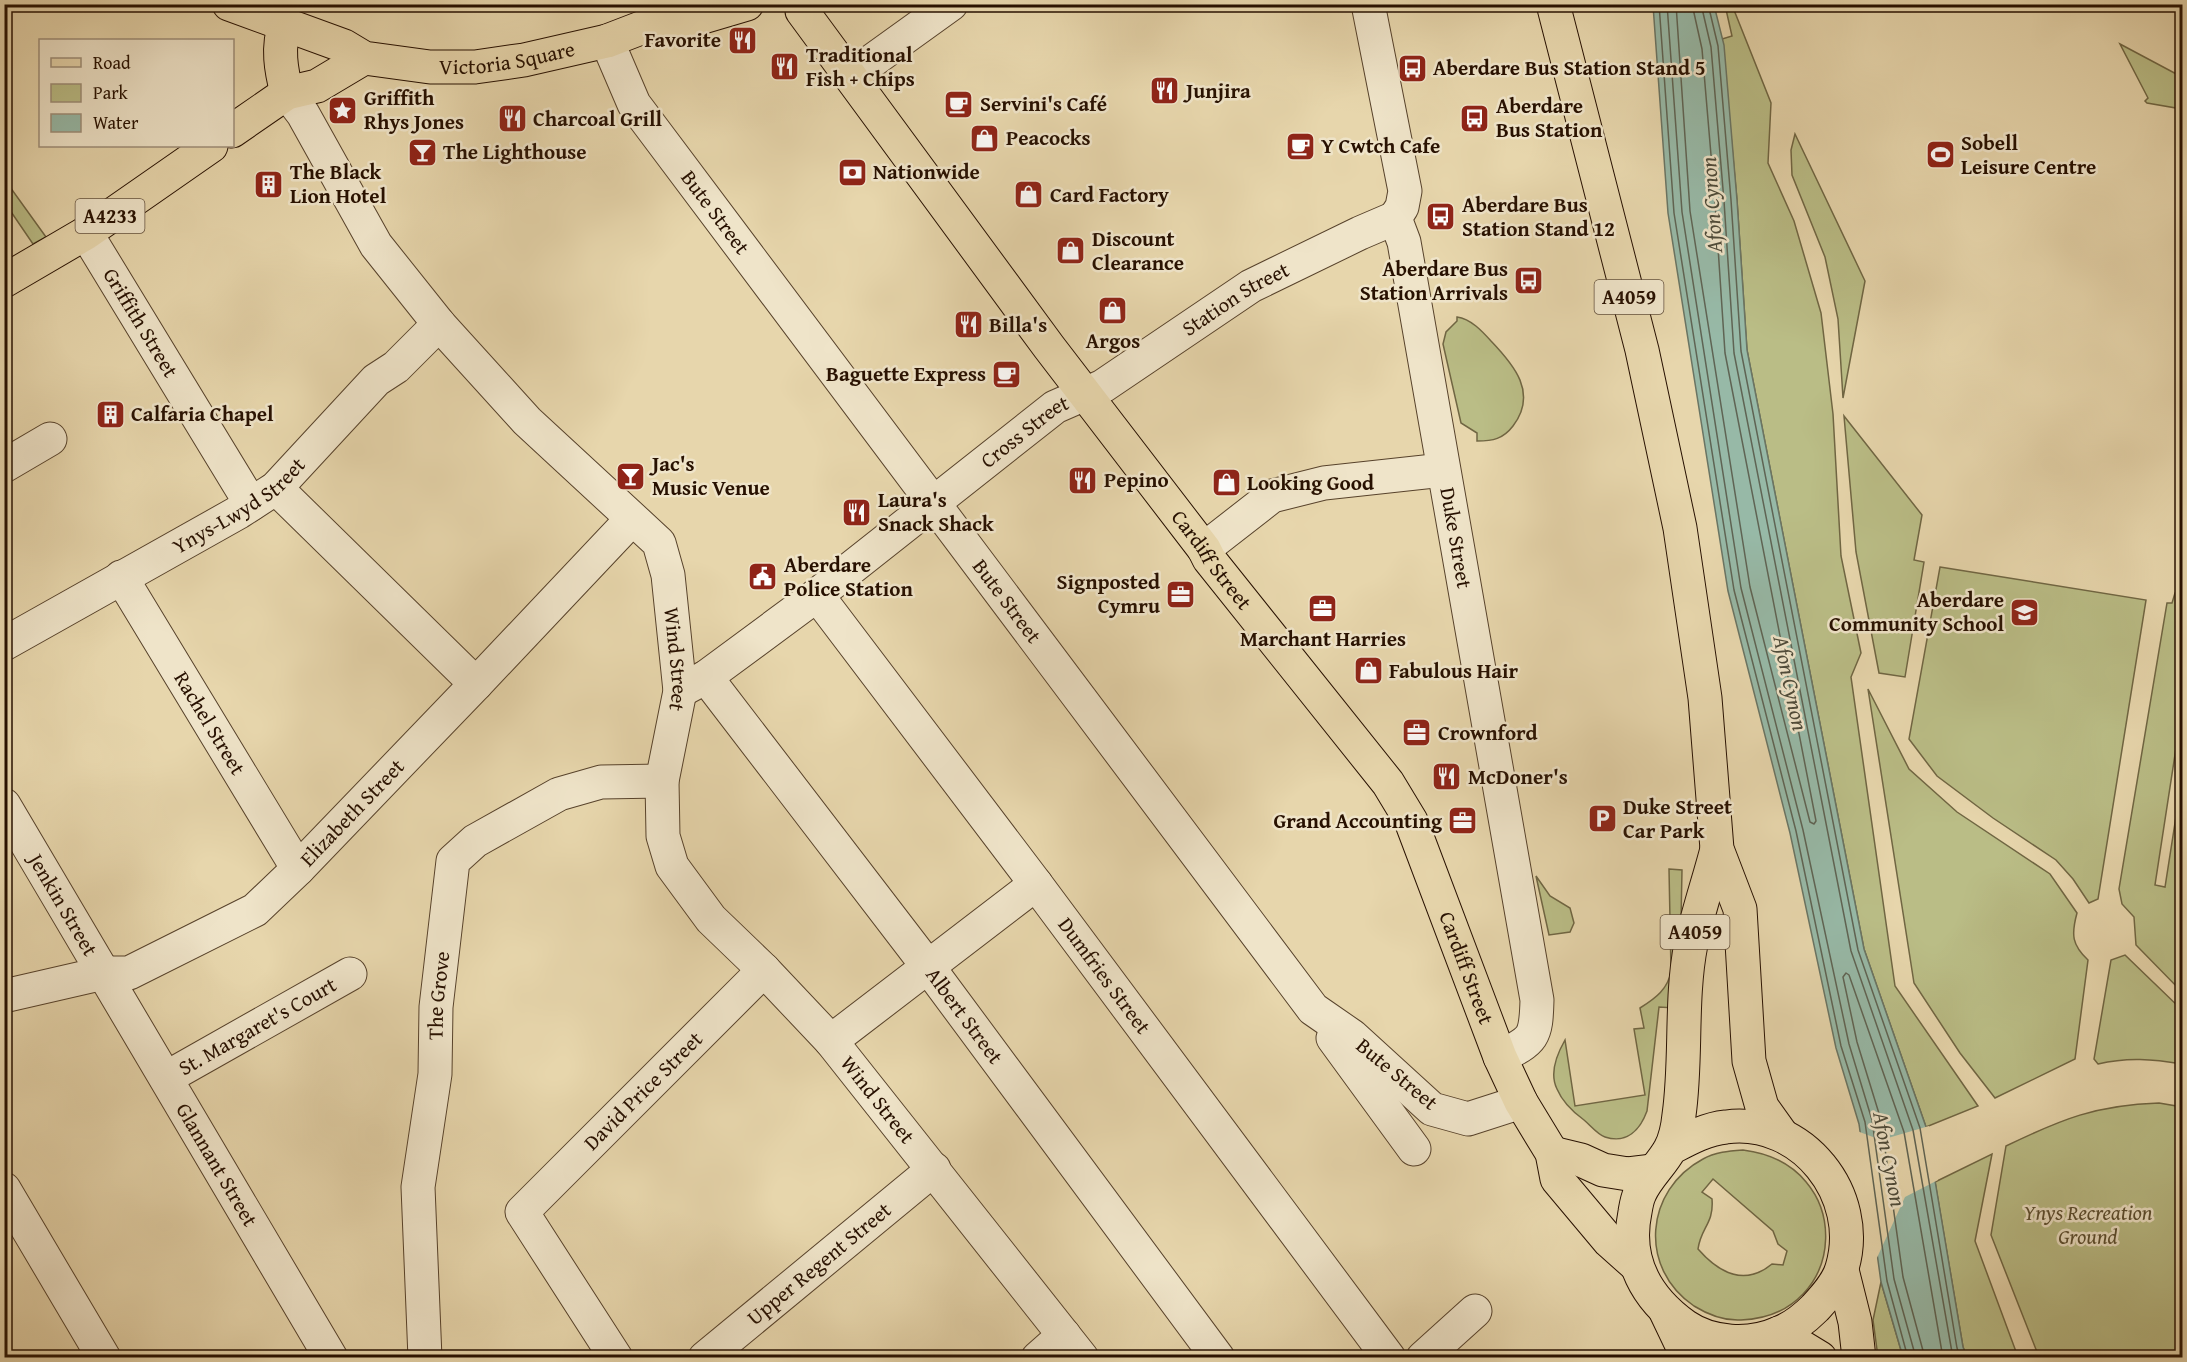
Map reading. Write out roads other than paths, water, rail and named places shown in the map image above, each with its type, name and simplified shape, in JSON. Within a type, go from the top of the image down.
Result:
[{"type":"main road","points":[[229,4],[344,46],[364,58],[318,86],[287,93],[234,130]]},
{"type":"main road","name":"Victoria Square","points":[[364,58],[430,67],[475,67],[524,60],[607,41],[650,15],[666,28],[747,4]]},
{"type":"main road","name":"A4059","points":[[1553,4],[1642,350],[1680,528],[1705,698],[1717,849],[1740,909],[1749,1061],[1762,1107],[1782,1135]]},
{"type":"main road","name":"Cardiff Street","points":[[795,7],[851,76],[1085,394],[1204,549],[1209,559],[1388,783],[1410,821],[1500,1056],[1521,1102],[1552,1153],[1557,1179],[1609,1241],[1636,1265]]},
{"type":"main road","points":[[285,25],[282,35],[280,70],[287,93]]},
{"type":"main road","name":"A4233","points":[[4,280],[86,233],[210,147]]},
{"type":"main road","name":"A4059","points":[[1662,1159],[1679,1116],[1684,1018],[1691,945],[1717,849]]},
{"type":"main road","points":[[1552,1153],[1581,1160],[1603,1170],[1628,1174],[1662,1159],[1698,1134],[1725,1127],[1754,1127],[1782,1135],[1810,1152],[1832,1179],[1844,1211],[1847,1244],[1842,1270],[1826,1296],[1805,1318],[1759,1344]]},
{"type":"main road","points":[[1662,1159],[1639,1195],[1632,1230],[1636,1265],[1653,1297],[1666,1312],[1689,1329],[1716,1338],[1759,1344],[1820,1358]]},
{"type":"main road","points":[[1842,1270],[1855,1322],[1859,1358]]},
{"type":"main road","points":[[1666,1312],[1688,1358]]},
{"type":"street","points":[[851,76],[951,4]]},
{"type":"street","points":[[1368,4],[1405,191],[1402,207],[1395,218]]},
{"type":"street","name":"Bute Street","points":[[607,41],[634,104],[1313,1009],[1414,1149]]},
{"type":"street","name":"Wind Street","points":[[287,93],[303,114],[376,245],[439,324],[527,421],[659,543],[693,684],[662,781],[663,836],[672,866],[711,919],[764,970],[831,1041],[1073,1346]]},
{"type":"street","name":"Station Street","points":[[1085,394],[1103,386],[1251,286],[1395,218]]},
{"type":"street","name":"Duke Street","points":[[1395,218],[1404,242],[1537,1000],[1536,1028],[1526,1044],[1500,1056]]},
{"type":"street","name":"Griffith Street","points":[[86,233],[264,496],[476,684]]},
{"type":"street","name":"Ynys-Lwyd Street","points":[[4,644],[264,496],[376,380],[396,367],[439,324]]},
{"type":"street","name":"Cross Street","points":[[693,684],[817,595],[1055,408],[1085,394]]},
{"type":"street","points":[[4,466],[50,439]]},
{"type":"street","points":[[1204,549],[1272,496],[1324,483],[1443,470]]},
{"type":"street","name":"Elizabeth Street","points":[[4,996],[104,973],[129,973],[255,909],[298,869],[632,519]]},
{"type":"street","name":"Rachel Street","points":[[121,577],[298,869]]},
{"type":"street","name":"Dumfries Street","points":[[817,595],[1036,884],[1389,1358]]},
{"type":"street","name":"Albert Street","points":[[693,684],[928,968],[1218,1358]]},
{"type":"street","name":"The Grove","points":[[425,1358],[418,1187],[435,1074],[436,1007],[453,861],[475,841],[559,794],[601,782],[662,781]]},
{"type":"street","name":"Jenkin Street","points":[[4,805],[104,973]]},
{"type":"street","points":[[831,1041],[1036,884]]},
{"type":"street","name":"David Price Street","points":[[616,1358],[522,1212],[764,970]]},
{"type":"street","name":"Glannant Street","points":[[104,973],[331,1358]]},
{"type":"street","name":"St. Margaret's Court","points":[[166,1078],[350,974]]},
{"type":"street","name":"Bute Street","points":[[1313,1009],[1352,1036],[1432,1109],[1468,1119],[1521,1102]]},
{"type":"street","name":"Upper Regent Street","points":[[705,1358],[934,1169]]},
{"type":"street","points":[[4,1189],[104,1358]]},
{"type":"street","points":[[1424,1358],[1475,1311]]},
{"type":"street","points":[[1038,1358],[1073,1346]]},
{"type":"water","name":"Afon Cynon","points":[[1653,5],[1714,5],[1724,45],[1747,350],[1864,949],[1926,1127],[1963,1347],[1967,1357],[1903,1357],[1881,1282],[1859,1124],[1836,1048],[1790,833],[1728,591],[1668,213]]},
{"type":"place","name":"Favorite","points":[[742,40]]},
{"type":"place","name":"Traditional Fish + Chips","points":[[785,67]]},
{"type":"place","name":"Aberdare Bus Station Stand 5","points":[[1412,68]]},
{"type":"place","name":"Junjira","points":[[1165,91]]},
{"type":"place","name":"Servini's Café","points":[[959,104]]},
{"type":"place","name":"Griffith Rhys Jones","points":[[343,110]]},
{"type":"place","name":"Aberdare Bus Station","points":[[1475,118]]},
{"type":"place","name":"Charcoal Grill","points":[[512,119]]},
{"type":"place","name":"Peacocks","points":[[985,138]]},
{"type":"place","name":"Y Cwtch Cafe","points":[[1300,146]]},
{"type":"place","name":"The Lighthouse","points":[[422,152]]},
{"type":"place","name":"Sobell Leisure Centre","points":[[1940,155]]},
{"type":"place","name":"Nationwide","points":[[852,172]]},
{"type":"place","name":"The Black Lion Hotel","points":[[269,184]]},
{"type":"place","name":"Card Factory","points":[[1029,195]]},
{"type":"place","name":"Aberdare Bus Station Stand 12","points":[[1441,217]]},
{"type":"place","name":"Discount Clearance","points":[[1071,251]]},
{"type":"place","name":"Aberdare Bus Station Arrivals","points":[[1529,281]]},
{"type":"place","name":"Argos","points":[[1113,310]]},
{"type":"place","name":"Billa's","points":[[968,325]]},
{"type":"place","name":"Baguette Express","points":[[1007,374]]},
{"type":"place","name":"Calfaria Chapel","points":[[110,414]]},
{"type":"place","name":"Jac's Music Venue","points":[[631,476]]},
{"type":"place","name":"Pepino","points":[[1083,480]]},
{"type":"place","name":"Looking Good","points":[[1226,483]]},
{"type":"place","name":"Laura's Snack Shack","points":[[857,512]]},
{"type":"place","name":"Aberdare Police Station","points":[[763,577]]},
{"type":"place","name":"Signposted Cymru","points":[[1181,594]]},
{"type":"place","name":"Marchant Harries","points":[[1323,608]]},
{"type":"place","name":"Aberdare Community School","points":[[2025,612]]},
{"type":"place","name":"Fabulous Hair","points":[[1368,671]]},
{"type":"place","name":"Crownford","points":[[1417,733]]},
{"type":"place","name":"McDoner's","points":[[1447,777]]},
{"type":"place","name":"Duke Street Car Park","points":[[1602,819]]},
{"type":"place","name":"Grand Accounting","points":[[1463,821]]},
{"type":"park label","name":"Ynys Recreation Ground","points":[[2088,1225]]}]
